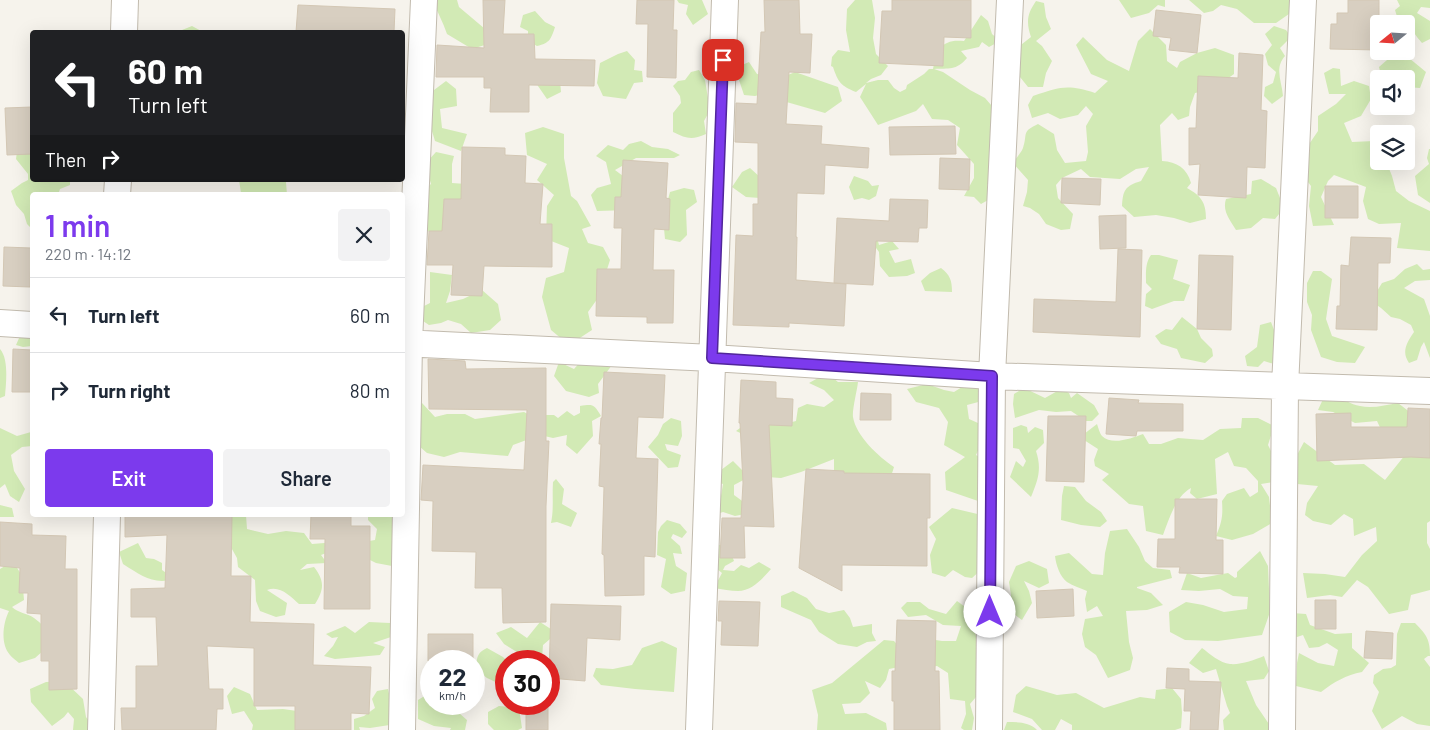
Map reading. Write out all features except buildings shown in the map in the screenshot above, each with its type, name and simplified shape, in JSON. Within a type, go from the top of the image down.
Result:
[{"type":"street","points":[[124,30],[126,0]]},
{"type":"street","points":[[405,440],[406,343],[424,0]]},
{"type":"street","points":[[699,730],[725,0]]},
{"type":"street","points":[[989,730],[992,376],[1010,0]]},
{"type":"street","points":[[1282,730],[1285,387],[1303,0]]},
{"type":"street","points":[[0,323],[30,325]]},
{"type":"street","points":[[406,343],[712,358],[992,376],[1430,392]]},
{"type":"street","points":[[101,730],[107,517]]},
{"type":"street","points":[[402,730],[404,517]]},
{"type":"green space","points":[[433,0],[457,0],[459,7],[491,34],[488,44],[472,49],[447,34]]},
{"type":"green space","points":[[677,0],[702,0],[708,14],[693,25],[686,14],[688,5],[679,3]]},
{"type":"green space","points":[[855,0],[872,0],[875,18],[873,38],[876,54],[888,66],[881,75],[866,83],[888,80],[900,92],[929,69],[933,69],[937,49],[949,42],[964,41],[981,15],[988,21],[992,34],[1000,41],[989,47],[982,42],[979,47],[961,51],[967,58],[956,67],[934,69],[943,72],[985,98],[998,113],[989,168],[997,174],[987,185],[990,199],[981,204],[974,197],[964,196],[974,178],[974,164],[957,145],[960,128],[948,120],[932,119],[923,104],[916,111],[878,125],[860,97],[866,84],[856,92],[847,88],[839,80],[831,66],[832,57],[838,50],[850,52],[846,30],[847,9]]},
{"type":"green space","points":[[1119,0],[1165,0],[1165,7],[1158,5],[1149,13],[1131,18]]},
{"type":"green space","points":[[1189,0],[1297,0],[1299,7],[1276,23],[1254,23],[1237,9],[1221,5],[1213,11],[1204,13]]},
{"type":"green space","points":[[1397,0],[1430,0],[1430,8],[1421,7],[1417,13],[1430,21],[1430,39],[1422,43],[1415,34],[1415,15],[1397,15],[1395,10],[1400,6]]},
{"type":"green space","points":[[1036,1],[1044,3],[1046,17],[1051,29],[1036,41],[1042,46],[1052,61],[1046,73],[1043,87],[1028,87],[1016,72],[1017,48],[1031,37],[1028,18]]},
{"type":"green space","points":[[535,11],[545,22],[555,27],[549,40],[537,46],[528,41],[528,31],[520,27],[523,15]]},
{"type":"green space","points":[[192,26],[199,30],[182,30]]},
{"type":"green space","points":[[1274,26],[1286,30],[1291,37],[1280,48],[1285,56],[1279,70],[1283,96],[1272,104],[1264,96],[1265,87],[1273,83],[1276,72],[1268,65],[1265,54],[1272,45],[1265,34]]},
{"type":"green space","points":[[1150,29],[1166,45],[1167,61],[1177,68],[1180,62],[1197,53],[1215,48],[1234,55],[1234,74],[1213,89],[1195,93],[1189,116],[1178,120],[1172,113],[1160,125],[1162,161],[1177,164],[1187,173],[1191,183],[1187,188],[1202,200],[1206,219],[1190,223],[1156,215],[1134,217],[1122,206],[1124,192],[1131,185],[1141,181],[1149,167],[1136,169],[1120,179],[1090,177],[1081,169],[1062,178],[1056,185],[1058,198],[1073,214],[1070,229],[1061,230],[1046,224],[1039,214],[1023,206],[1028,180],[1013,163],[1023,148],[1027,131],[1038,124],[1054,134],[1057,150],[1065,163],[1086,161],[1088,152],[1086,126],[1093,114],[1086,106],[1078,115],[1060,119],[1048,113],[1032,118],[1028,105],[1033,96],[1057,89],[1077,88],[1095,93],[1108,81],[1091,74],[1076,45],[1083,37],[1107,60],[1129,71],[1138,41]]},
{"type":"green space","points":[[627,51],[635,60],[634,70],[642,71],[643,82],[634,83],[626,99],[603,96],[597,83],[600,63]]},
{"type":"green space","points":[[1387,60],[1411,60],[1426,72],[1420,88],[1415,88],[1415,70],[1380,70],[1379,67]]},
{"type":"green space","points":[[749,62],[757,74],[781,78],[795,72],[838,87],[842,101],[825,113],[783,101],[771,92],[755,96],[744,95],[735,68]]},
{"type":"green space","points":[[1333,68],[1340,69],[1341,86],[1354,81],[1369,86],[1370,101],[1361,116],[1344,123],[1352,142],[1370,141],[1370,170],[1390,170],[1396,191],[1409,201],[1430,211],[1430,251],[1397,248],[1401,223],[1379,224],[1368,219],[1363,201],[1366,187],[1334,175],[1328,181],[1321,197],[1334,225],[1313,226],[1309,206],[1311,186],[1295,165],[1318,131],[1318,116],[1336,104],[1346,94],[1329,94],[1324,73]]},
{"type":"green space","points":[[699,70],[705,80],[710,110],[704,121],[706,134],[693,138],[673,132],[673,113],[681,103],[680,96],[673,86],[678,81],[685,80],[691,72]]},
{"type":"green space","points":[[532,72],[560,81],[561,92],[547,99],[538,86]]},
{"type":"green space","points":[[446,81],[456,89],[457,106],[440,109],[442,128],[467,134],[461,151],[435,141],[425,108],[430,93]]},
{"type":"green space","points":[[543,127],[564,134],[564,158],[571,196],[577,201],[591,226],[582,229],[588,243],[603,247],[610,260],[598,298],[588,312],[592,330],[569,345],[551,330],[542,297],[546,278],[564,272],[569,248],[546,239],[547,206],[554,195],[537,180],[547,164],[527,155],[525,133]]},
{"type":"green space","points":[[641,141],[652,147],[668,149],[680,155],[674,158],[636,158],[615,170],[631,182],[630,210],[597,211],[591,195],[597,188],[611,184],[606,162],[596,156],[608,145],[623,150],[629,144]]},
{"type":"green space","points":[[18,144],[30,145],[30,182],[70,182],[70,185],[60,189],[59,192],[30,192],[30,227],[24,214],[16,205],[11,191],[28,180],[28,174],[16,159]]},
{"type":"green space","points":[[1429,149],[1430,203],[1418,195],[1415,176],[1429,164],[1427,158]]},
{"type":"green space","points":[[436,152],[454,156],[452,183],[466,184],[473,198],[445,234],[426,231],[423,190],[431,184],[425,164]]},
{"type":"green space","points":[[750,168],[761,178],[760,198],[746,197],[732,187],[742,172]]},
{"type":"green space","points":[[854,176],[868,181],[872,186],[879,185],[876,196],[869,200],[862,198],[854,200],[849,187]]},
{"type":"green space","points":[[1261,179],[1276,188],[1284,208],[1275,219],[1263,218],[1251,228],[1236,230],[1225,208],[1226,199],[1251,194],[1252,181]]},
{"type":"green space","points":[[239,182],[286,182],[287,192],[241,192]]},
{"type":"green space","points":[[684,188],[694,190],[697,202],[686,210],[687,235],[680,242],[665,239],[663,218],[670,192]]},
{"type":"green space","points":[[875,230],[879,245],[892,241],[899,249],[889,251],[895,263],[911,259],[915,273],[907,276],[889,277],[880,266],[879,252],[868,237]]},
{"type":"green space","points":[[1151,255],[1178,260],[1173,279],[1190,285],[1184,301],[1174,301],[1152,309],[1145,306],[1146,294],[1152,289],[1146,283],[1147,265]]},
{"type":"green space","points":[[1417,264],[1423,270],[1430,269],[1430,280],[1415,281],[1404,288],[1424,299],[1430,316],[1430,358],[1424,342],[1417,360],[1409,363],[1405,351],[1407,343],[1414,332],[1411,325],[1391,317],[1371,301],[1382,283],[1394,279],[1405,269]]},
{"type":"green space","points":[[941,268],[950,278],[952,292],[925,291],[921,281],[930,273]]},
{"type":"green space","points":[[1313,271],[1321,271],[1332,279],[1326,319],[1332,336],[1365,347],[1355,363],[1337,362],[1321,357],[1311,330],[1312,315],[1307,302],[1307,283]]},
{"type":"green space","points":[[430,272],[452,275],[446,303],[463,299],[482,290],[498,304],[501,320],[490,330],[471,333],[461,324],[448,320],[429,325],[420,319],[420,308],[430,303]]},
{"type":"green space","points":[[1182,317],[1197,329],[1201,338],[1212,349],[1213,356],[1205,363],[1181,358],[1177,349],[1161,344],[1155,336],[1166,329],[1172,330]]},
{"type":"green space","points":[[1271,322],[1276,335],[1277,365],[1264,361],[1258,367],[1247,366],[1245,356],[1257,347],[1260,325]]},
{"type":"green space","points":[[20,336],[30,336],[30,346],[16,345]]},
{"type":"green space","points":[[0,349],[5,359],[6,371],[5,396],[0,398]]},
{"type":"green space","points":[[582,360],[612,365],[598,384],[599,393],[589,397],[566,391],[554,376],[559,362],[574,369]]},
{"type":"green space","points":[[827,373],[838,382],[858,382],[853,414],[855,424],[863,439],[894,467],[888,486],[834,484],[834,459],[781,478],[767,477],[758,441],[736,431],[756,416],[780,425],[796,421],[798,408],[807,404],[824,407],[834,400],[824,390],[809,383]]},
{"type":"green space","points":[[975,379],[986,400],[967,405],[969,419],[978,423],[983,440],[976,455],[990,463],[993,489],[978,501],[946,490],[945,472],[965,457],[944,445],[948,422],[939,408],[916,402],[907,389],[927,384],[954,392]]},
{"type":"green space","points":[[1024,388],[1045,398],[1061,389],[1069,393],[1071,398],[1077,393],[1094,405],[1099,414],[1092,421],[1086,421],[1071,411],[1039,410],[1015,418],[1014,394]]},
{"type":"green space","points":[[1334,393],[1350,403],[1365,407],[1398,403],[1420,420],[1408,443],[1385,438],[1377,421],[1355,423],[1333,412],[1318,410],[1324,397]]},
{"type":"green space","points":[[422,403],[435,417],[447,414],[465,414],[475,419],[524,412],[535,418],[541,415],[554,415],[558,418],[567,411],[574,416],[580,413],[580,406],[588,405],[595,407],[601,416],[592,421],[593,436],[577,454],[566,445],[567,435],[553,438],[540,435],[513,445],[508,456],[460,452],[444,457],[427,453],[412,440],[413,407]]},
{"type":"green space","points":[[671,418],[681,421],[682,436],[678,446],[665,444],[667,450],[681,455],[678,467],[668,468],[648,447],[658,435],[663,424]]},
{"type":"green space","points":[[1242,418],[1258,418],[1274,426],[1268,445],[1276,461],[1274,482],[1261,484],[1269,497],[1272,523],[1253,534],[1232,540],[1216,536],[1222,519],[1222,501],[1227,494],[1244,488],[1250,497],[1258,492],[1258,481],[1246,468],[1234,466],[1228,452],[1215,459],[1217,494],[1197,499],[1190,493],[1191,488],[1177,502],[1163,535],[1146,531],[1143,506],[1129,504],[1102,480],[1109,474],[1095,466],[1094,460],[1098,449],[1084,440],[1084,434],[1097,424],[1102,436],[1116,441],[1143,434],[1149,444],[1161,444],[1178,438],[1203,440],[1220,429],[1241,428]]},
{"type":"green space","points":[[1021,425],[1027,427],[1028,433],[1035,427],[1043,430],[1044,443],[1036,451],[1039,463],[1038,474],[1031,497],[1010,477],[1016,461],[1023,467],[1026,461],[1019,449],[1013,448],[1013,428]]},
{"type":"green space","points":[[0,428],[17,436],[30,432],[30,446],[22,447],[11,455],[14,471],[25,489],[19,502],[10,496],[5,484],[0,488]]},
{"type":"green space","points":[[1304,442],[1335,465],[1364,464],[1385,480],[1409,450],[1430,454],[1430,521],[1427,523],[1427,543],[1430,549],[1430,590],[1411,595],[1408,610],[1389,614],[1368,587],[1357,580],[1342,597],[1330,595],[1307,598],[1303,573],[1345,577],[1362,555],[1377,541],[1376,527],[1354,536],[1353,519],[1344,514],[1331,525],[1313,521],[1305,515],[1307,503],[1318,486],[1297,484],[1290,468]]},
{"type":"green space","points":[[733,461],[749,477],[734,485],[734,495],[745,503],[745,514],[735,516],[723,512],[714,515],[713,501],[721,496],[723,484],[713,481],[717,473]]},
{"type":"green space","points":[[556,479],[564,489],[562,504],[577,513],[571,527],[557,522],[551,523],[553,482]]},
{"type":"green space","points":[[1064,486],[1075,487],[1086,501],[1101,512],[1107,521],[1100,527],[1061,520]]},
{"type":"green space","points":[[0,505],[12,508],[14,517],[0,517]]},
{"type":"green space","points":[[952,508],[986,516],[983,568],[972,578],[965,577],[953,570],[945,577],[932,573],[930,555],[936,539],[929,527]]},
{"type":"green space","points":[[232,517],[246,517],[247,529],[268,534],[286,531],[304,533],[312,544],[337,542],[334,550],[321,555],[327,563],[307,564],[300,570],[314,567],[322,581],[322,590],[315,604],[299,604],[280,590],[267,590],[287,603],[285,615],[276,617],[260,611],[256,601],[255,580],[238,567],[237,558],[228,542]]},
{"type":"green space","points":[[368,517],[393,517],[395,551],[392,566],[376,563],[362,556],[363,542],[375,540],[377,529],[368,520]]},
{"type":"green space","points":[[667,520],[680,524],[687,532],[682,538],[673,534],[671,538],[680,546],[682,554],[673,553],[676,566],[687,573],[685,591],[671,594],[661,587],[666,559],[657,555],[658,532]]},
{"type":"green space","points":[[1127,529],[1139,547],[1145,561],[1153,568],[1170,570],[1172,578],[1137,587],[1151,593],[1163,605],[1147,610],[1126,611],[1129,642],[1133,658],[1130,670],[1108,678],[1096,655],[1085,647],[1082,634],[1085,619],[1103,616],[1097,606],[1087,612],[1085,599],[1087,591],[1072,585],[1062,577],[1055,556],[1069,553],[1092,574],[1103,575],[1110,531]]},
{"type":"green space","points":[[138,543],[146,558],[162,563],[162,570],[175,579],[167,581],[154,580],[142,576],[123,564],[119,552]]},
{"type":"green space","points":[[713,544],[728,546],[734,561],[725,566],[723,570],[734,571],[741,565],[749,568],[759,562],[771,569],[748,589],[738,591],[714,588],[722,573],[711,564]]},
{"type":"green space","points":[[1260,551],[1268,566],[1270,612],[1262,635],[1218,641],[1185,640],[1170,632],[1169,612],[1186,602],[1224,612],[1247,609],[1248,597],[1233,596],[1220,589],[1181,590],[1187,573],[1201,578],[1228,573],[1235,578],[1237,577],[1237,572]]},
{"type":"green space","points":[[13,561],[22,576],[24,600],[12,607],[34,618],[53,635],[52,643],[35,658],[19,663],[11,656],[5,645],[4,627],[9,611],[0,608],[0,569]]},
{"type":"green space","points":[[1029,561],[1047,569],[1049,583],[1039,588],[1024,581],[1032,603],[1022,620],[1011,612],[1009,582],[1016,566]]},
{"type":"green space","points":[[793,591],[807,598],[816,609],[829,613],[844,610],[850,618],[853,627],[872,624],[872,633],[876,641],[867,642],[857,647],[838,644],[819,632],[811,620],[781,607],[781,596]]},
{"type":"green space","points":[[957,601],[968,609],[981,653],[982,690],[970,704],[974,718],[972,730],[961,728],[966,714],[965,701],[950,699],[948,673],[937,666],[919,668],[929,639],[956,641],[961,626],[943,625],[926,615],[908,617],[901,608],[907,602],[920,602],[929,609],[946,614]]},
{"type":"green space","points":[[1292,613],[1306,614],[1310,625],[1335,634],[1352,633],[1352,648],[1369,663],[1362,672],[1340,679],[1321,692],[1296,686],[1299,653],[1318,663],[1334,666],[1338,650],[1327,643],[1319,647],[1309,648],[1303,635],[1297,637],[1286,630]]},
{"type":"green space","points":[[369,622],[390,623],[394,636],[373,643],[385,647],[380,655],[335,659],[324,656],[338,637],[332,638],[326,634],[345,626],[355,633]]},
{"type":"green space","points":[[540,622],[557,633],[543,645],[543,650],[514,650],[504,644],[496,633],[511,627],[527,638]]},
{"type":"green space","points":[[1401,623],[1415,623],[1425,634],[1428,642],[1430,656],[1424,659],[1430,667],[1430,726],[1417,724],[1402,716],[1382,729],[1372,711],[1379,692],[1373,683],[1374,675],[1383,669],[1396,665],[1397,634]]},
{"type":"green space","points":[[884,640],[894,641],[909,658],[904,666],[889,669],[886,680],[880,688],[865,681],[870,693],[860,703],[842,704],[845,714],[866,713],[886,723],[887,730],[817,730],[818,715],[812,690],[832,683]]},
{"type":"green space","points":[[662,641],[677,648],[674,692],[601,685],[593,676],[596,668],[613,669],[632,665],[642,648]]},
{"type":"green space","points":[[487,648],[495,652],[495,682],[485,677],[485,650],[483,650]]},
{"type":"green space","points":[[1202,648],[1219,660],[1230,664],[1252,661],[1264,656],[1269,671],[1264,679],[1246,681],[1256,705],[1273,730],[1224,730],[1223,720],[1230,713],[1216,669],[1203,673],[1189,663]]},
{"type":"green space","points":[[64,681],[83,699],[86,717],[95,730],[73,730],[74,719],[68,712],[52,726],[31,702],[30,689],[46,682]]},
{"type":"green space","points":[[1026,686],[1057,695],[1076,693],[1104,708],[1140,697],[1155,699],[1156,690],[1172,688],[1181,699],[1181,728],[1175,730],[1072,730],[1072,725],[1061,719],[1055,730],[1042,730],[1032,719],[1013,712],[1016,695]]},
{"type":"green space","points":[[234,687],[250,694],[257,710],[283,709],[297,711],[304,730],[252,730],[253,725],[244,711],[232,714],[227,696]]},
{"type":"green space","points":[[388,689],[396,724],[370,728],[359,727],[360,730],[354,730],[354,719],[364,716],[375,708],[372,699],[377,691]]},
{"type":"green space","points":[[420,699],[420,715],[461,715],[467,720],[465,730],[450,730],[451,728],[434,726],[418,719],[418,700]]},
{"type":"green space","points":[[495,708],[495,715],[520,715],[522,728],[518,730],[494,730],[488,724],[488,712]]},
{"type":"green space","points":[[1007,722],[1027,724],[1037,730],[1004,730]]},
{"type":"route","points":[[723,60],[712,358],[992,376],[990,612]]}]
